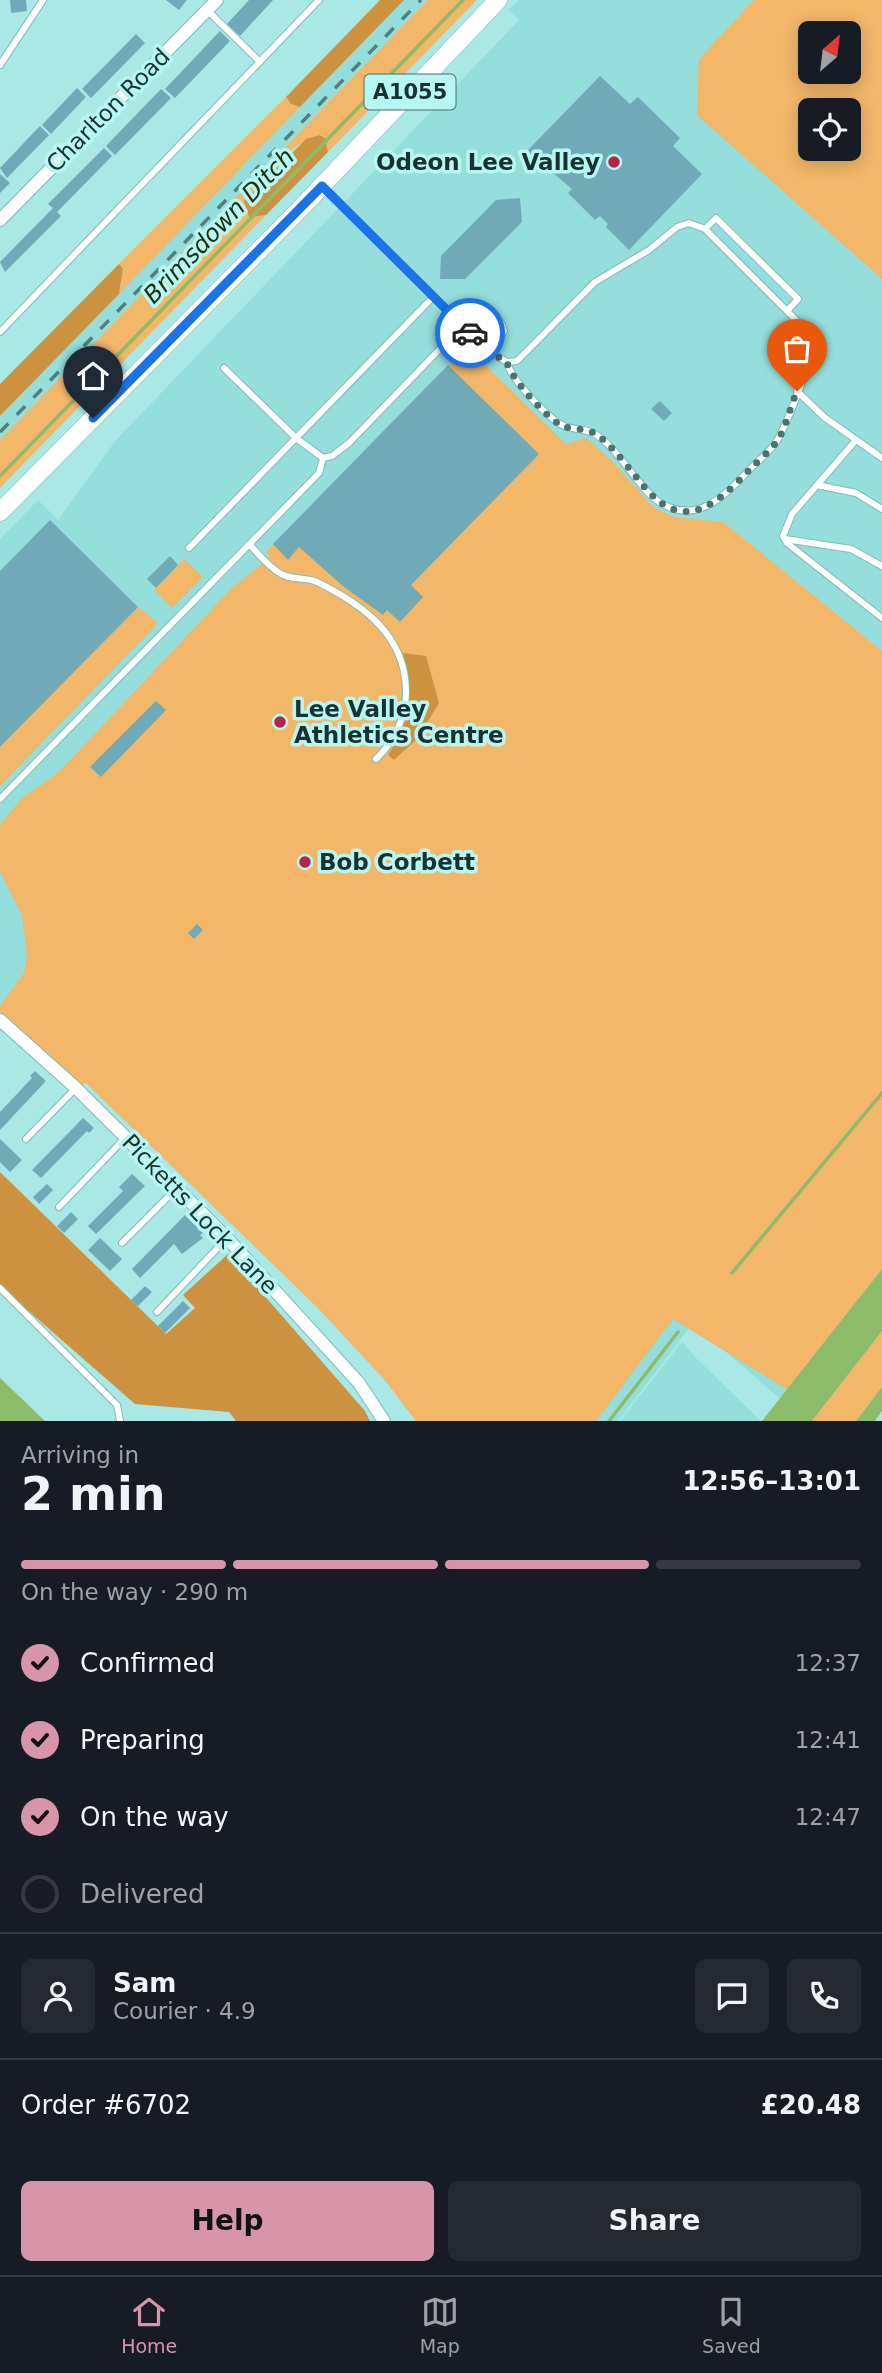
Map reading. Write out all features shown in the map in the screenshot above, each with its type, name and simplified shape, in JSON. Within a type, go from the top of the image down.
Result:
[{"type":"main road","name":"A1055","points":[[0,512],[322,186],[498,0]]},
{"type":"street","name":"Charlton Road","points":[[0,220],[217,0]]},
{"type":"street","name":"Picketts Lock Lane","points":[[0,1020],[76,1088],[227,1238],[359,1383],[384,1421]]},
{"type":"lane","points":[[0,65],[43,0]]},
{"type":"lane","points":[[0,332],[319,0]]},
{"type":"lane","points":[[207,10],[260,62]]},
{"type":"lane","points":[[322,186],[490,352],[507,362],[517,361],[595,282],[649,250],[677,227],[690,223],[705,229],[787,311],[809,334],[813,349],[778,440],[727,493],[714,504],[695,511],[678,510],[659,501],[593,433],[567,428],[553,419],[522,387],[508,369],[507,362]]},
{"type":"lane","points":[[705,229],[716,218],[798,299],[787,311]]},
{"type":"lane","points":[[189,548],[434,296]]},
{"type":"lane","points":[[447,310],[474,301],[483,305],[502,323],[504,331],[490,352]]},
{"type":"lane","points":[[224,368],[296,438],[323,458],[332,456],[349,443],[463,326]]},
{"type":"lane","points":[[797,391],[824,417],[882,458]]},
{"type":"lane","points":[[856,440],[792,513],[783,529],[785,539],[882,618]]},
{"type":"lane","points":[[0,800],[323,469],[323,458]]},
{"type":"lane","points":[[817,485],[856,493],[882,509]]},
{"type":"lane","points":[[785,539],[851,549],[882,566]]},
{"type":"lane","points":[[250,545],[283,576],[315,581],[375,618],[390,636],[402,659],[406,700],[395,736],[376,759]]},
{"type":"lane","points":[[26,1139],[76,1088]]},
{"type":"lane","points":[[59,1207],[125,1138]]},
{"type":"lane","points":[[122,1243],[177,1188]]},
{"type":"lane","points":[[157,1312],[227,1238]]},
{"type":"lane","points":[[0,1287],[117,1405],[120,1421]]},
{"type":"shaded area","points":[[380,0],[404,0],[300,107],[291,104],[286,97]]},
{"type":"shaded area","points":[[404,0],[428,0],[0,440],[0,416]]},
{"type":"shaded area","points":[[428,0],[477,0],[328,152],[325,138],[320,135],[295,147],[285,157],[269,179],[249,217],[266,215],[0,488],[0,440]]},
{"type":"shaded area","points":[[519,0],[882,0],[882,1265],[804,1372],[780,1399],[693,1323],[618,1421],[416,1421],[384,1379],[318,1308],[85,1082],[0,1006],[0,539],[38,500],[58,520],[116,440],[519,20],[508,10]]},
{"type":"shaded area","points":[[754,0],[882,0],[882,279],[697,115],[699,59]]},
{"type":"shaded area","points":[[286,97],[291,104],[300,107],[119,294],[123,270],[119,264]]},
{"type":"shaded area","points":[[320,135],[325,138],[328,152],[266,215],[249,217],[244,201],[306,139]]},
{"type":"shaded area","points":[[119,264],[123,269],[119,294],[0,416],[0,384]]},
{"type":"shaded area","points":[[467,347],[566,444],[587,438],[616,465],[654,508],[675,517],[723,522],[882,651],[882,1269],[788,1390],[673,1319],[596,1421],[416,1421],[384,1379],[318,1308],[86,1083],[82,1085],[0,1012],[0,1006],[24,973],[27,955],[22,915],[0,871],[0,825],[21,799],[60,771],[231,589],[270,557],[266,552]]},
{"type":"shaded area","points":[[184,559],[203,577],[172,608],[154,590]]},
{"type":"shaded area","points":[[138,607],[158,623],[0,786],[0,747]]},
{"type":"shaded area","points":[[403,653],[426,656],[439,703],[417,739],[394,760],[388,755],[401,730],[408,706],[408,680]]},
{"type":"shaded area","points":[[0,1172],[166,1334],[195,1308],[183,1295],[228,1254],[365,1411],[370,1421],[236,1421],[229,1412],[135,1404],[0,1286]]},
{"type":"shaded area","points":[[882,1269],[882,1331],[812,1421],[762,1421]]},
{"type":"shaded area","points":[[882,1331],[882,1387],[856,1421],[812,1421]]},
{"type":"shaded area","points":[[682,1342],[698,1360],[761,1421],[620,1421]]},
{"type":"shaded area","points":[[0,1378],[45,1421],[0,1421]]},
{"type":"shaded area","points":[[882,1387],[882,1411],[875,1421],[856,1421]]},
{"type":"building","points":[[10,0],[26,0],[27,11],[11,13]]},
{"type":"building","points":[[166,0],[187,0],[179,10]]},
{"type":"building","points":[[249,0],[273,0],[240,36],[227,24]]},
{"type":"building","points":[[220,31],[230,41],[175,98],[165,89]]},
{"type":"building","points":[[136,34],[145,43],[91,98],[82,89]]},
{"type":"building","name":"Odeon Lee Valley","points":[[600,76],[630,104],[638,97],[680,138],[673,146],[702,174],[629,250],[606,227],[608,224],[600,216],[595,220],[568,193],[572,189],[527,151]]},
{"type":"building","points":[[77,88],[86,97],[51,134],[42,125]]},
{"type":"building","points":[[161,89],[171,98],[115,155],[106,146]]},
{"type":"building","points":[[40,126],[49,135],[7,178],[0,168]]},
{"type":"building","points":[[104,148],[112,156],[57,212],[61,216],[5,272],[0,262],[53,208],[48,204]]},
{"type":"building","points":[[0,174],[10,183],[0,193]]},
{"type":"building","points":[[520,198],[522,222],[465,279],[440,279],[441,256],[496,200]]},
{"type":"building","points":[[448,365],[539,454],[411,585],[423,597],[400,622],[387,610],[383,615],[344,587],[299,547],[288,560],[273,544]]},
{"type":"building","points":[[660,401],[672,413],[664,421],[651,409]]},
{"type":"building","points":[[50,520],[138,607],[0,747],[0,571]]},
{"type":"building","points":[[170,556],[178,565],[156,588],[147,579]]},
{"type":"building","points":[[156,701],[166,710],[101,777],[90,767]]},
{"type":"building","points":[[197,924],[203,930],[194,939],[188,933]]},
{"type":"building","points":[[35,1071],[46,1081],[0,1130],[0,1112],[32,1078],[30,1076]]},
{"type":"building","points":[[83,1118],[94,1128],[89,1133],[87,1131],[41,1178],[32,1170]]},
{"type":"building","points":[[0,1139],[22,1160],[10,1172],[0,1162]]},
{"type":"building","points":[[132,1174],[145,1186],[96,1234],[88,1226],[123,1191],[119,1187]]},
{"type":"building","points":[[47,1184],[53,1190],[39,1204],[33,1197]]},
{"type":"building","points":[[71,1212],[78,1219],[64,1233],[57,1226]]},
{"type":"building","points":[[185,1215],[203,1233],[200,1235],[203,1238],[182,1254],[174,1244],[140,1278],[132,1269]]},
{"type":"building","points":[[100,1238],[122,1259],[110,1271],[88,1250]]},
{"type":"building","points":[[145,1286],[152,1292],[138,1306],[131,1300]]},
{"type":"building","points":[[183,1301],[190,1308],[165,1333],[158,1326]]},
{"type":"waterway","name":"Brimsdown Ditch","points":[[0,476],[463,0]]},
{"type":"waterway","points":[[732,1273],[882,1093]]},
{"type":"waterway","points":[[609,1421],[678,1332]]},
{"type":"railway","points":[[0,432],[421,0]]},
{"type":"way so far","points":[[470,333],[490,352],[507,362],[508,369],[522,387],[553,419],[567,428],[593,433],[659,501],[678,510],[695,511],[714,504],[727,493],[778,440],[797,391]]},
{"type":"place","name":"Odeon Lee Valley","points":[[614,162]]},
{"type":"place","name":"Lee Valley Athletics Centre","points":[[280,722]]},
{"type":"place","name":"Bob Corbett","points":[[305,862]]},
{"type":"route","points":[[93,418],[322,186],[470,333]]}]
